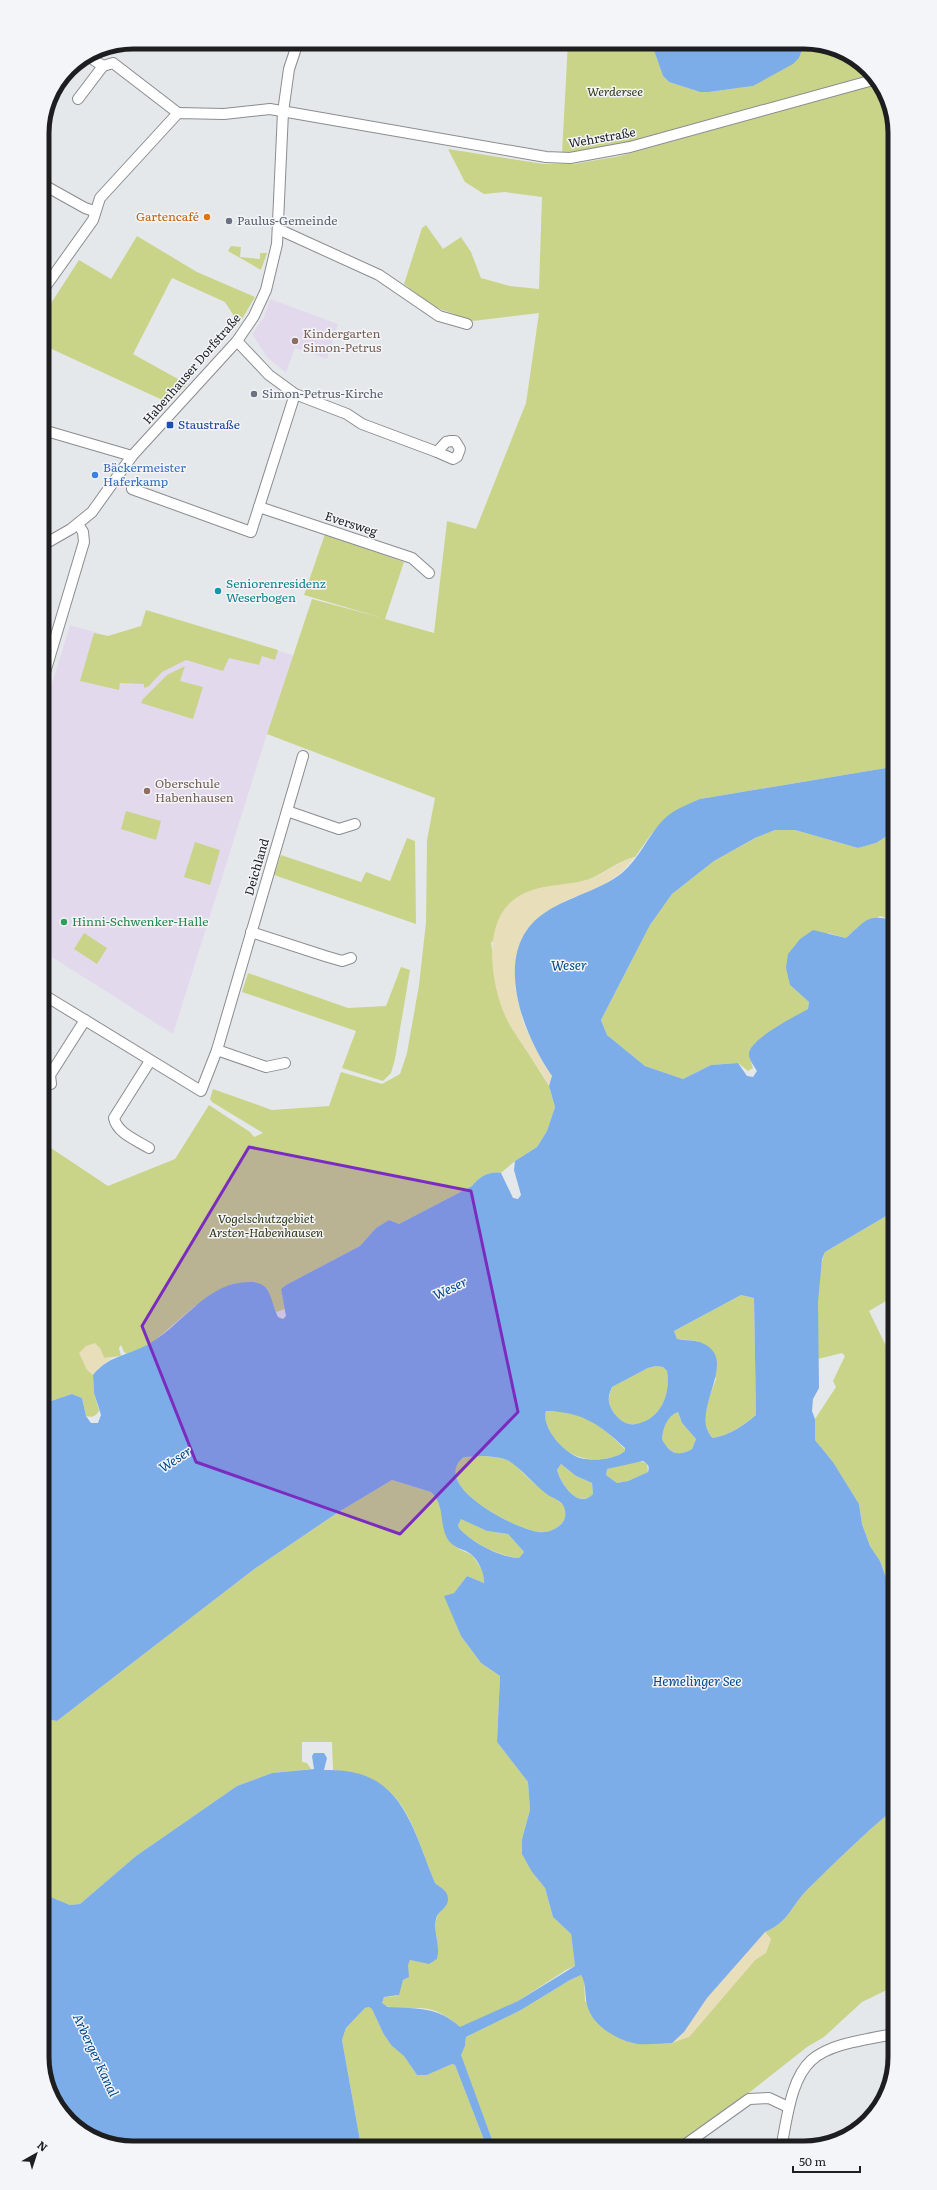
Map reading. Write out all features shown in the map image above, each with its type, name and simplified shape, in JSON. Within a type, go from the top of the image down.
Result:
[{"type":"street","name":"Habenhauser Dorfstraße","points":[[49,541],[78,524],[92,512],[132,456],[237,341],[254,316],[266,290],[274,260],[278,229],[283,112],[289,69],[296,49]]},
{"type":"street","points":[[93,59],[103,66]]},
{"type":"street","points":[[49,282],[93,220],[94,211],[100,198],[178,113],[113,63],[103,66],[78,99]]},
{"type":"street","name":"Wehrstraße","points":[[178,113],[224,114],[270,109],[546,157],[570,158],[630,147],[870,81]]},
{"type":"street","points":[[49,188],[85,208],[94,211]]},
{"type":"street","points":[[278,229],[379,274],[439,316],[467,324]]},
{"type":"street","points":[[237,341],[269,375],[295,394],[347,414],[362,424],[438,452]]},
{"type":"street","points":[[132,489],[251,532],[295,394]]},
{"type":"street","points":[[49,432],[132,456]]},
{"type":"street","name":"Eversweg","points":[[259,507],[412,558],[429,573]]},
{"type":"street","points":[[49,662],[84,542],[83,532],[78,524]]},
{"type":"street","name":"Deichland","points":[[49,998],[201,1091],[217,1050],[303,756]]},
{"type":"street","points":[[287,811],[339,829],[355,824]]},
{"type":"street","points":[[251,932],[342,961],[351,958]]},
{"type":"street","points":[[51,1084],[50,1075],[85,1020]]},
{"type":"street","points":[[217,1050],[266,1067],[285,1063]]},
{"type":"street","points":[[149,1148],[121,1131],[115,1125],[114,1118],[150,1061]]},
{"type":"street","points":[[782,2141],[788,2107],[794,2086],[802,2068],[815,2057],[845,2042],[888,2035]]},
{"type":"street","points":[[690,2141],[749,2098],[769,2098],[788,2107]]},
{"type":"highlighted area","points":[[249,1147],[471,1191],[518,1412],[400,1534],[196,1462],[142,1326]]},
{"type":"shaded area","name":"Kindergarten Simon-Petrus","points":[[270,299],[338,324],[327,359],[295,348],[286,373],[267,357],[252,334],[264,317]]},
{"type":"shaded area","name":"Oberschule Habenhausen","points":[[146,610],[295,656],[267,734],[173,1034],[49,955],[49,694],[70,625],[108,636],[141,626]]},
{"type":"green space","name":"Werdersee","points":[[568,49],[653,49],[663,76],[669,82],[700,92],[753,86],[799,58],[802,49],[810,49],[836,55],[855,66],[868,79],[755,107],[599,149],[562,153]]},
{"type":"green space","name":"Vogelschutzgebiet Arsten-Habenhausen","points":[[873,85],[884,106],[888,127],[888,768],[700,799],[652,833],[635,857],[623,861],[584,881],[564,886],[537,889],[491,943],[499,998],[522,1043],[549,1086],[555,1107],[547,1131],[537,1147],[515,1161],[501,1173],[485,1175],[478,1179],[472,1186],[399,1224],[389,1220],[376,1228],[360,1246],[286,1285],[281,1289],[285,1309],[276,1312],[267,1288],[196,1305],[153,1342],[129,1355],[124,1352],[121,1345],[119,1348],[121,1356],[104,1358],[100,1348],[85,1366],[93,1375],[94,1393],[99,1411],[94,1416],[86,1416],[82,1398],[72,1394],[49,1402],[49,1147],[108,1186],[175,1159],[209,1105],[250,1132],[254,1137],[263,1133],[212,1102],[210,1099],[213,1089],[272,1110],[329,1106],[341,1072],[382,1084],[400,1074],[407,1053],[419,985],[426,922],[427,840],[435,798],[267,734],[312,599],[383,618],[304,595],[325,534],[404,562],[385,619],[434,633],[447,521],[476,529],[526,403],[539,313],[473,321],[432,306],[404,284],[422,228],[426,225],[443,249],[461,237],[471,252],[481,278],[510,286],[539,289],[542,197],[505,192],[484,194],[465,182],[448,149],[544,164],[574,164],[620,156]]},
{"type":"green space","points":[[137,236],[197,272],[255,297],[239,324],[225,302],[172,278],[133,354],[187,384],[169,403],[49,348],[49,306],[79,260],[111,279]]},
{"type":"green space","points":[[231,246],[241,247],[240,257],[260,259],[260,253],[267,253],[261,270],[228,251]]},
{"type":"green space","points":[[146,610],[278,650],[275,660],[262,656],[259,665],[229,658],[223,671],[186,660],[162,672],[149,686],[144,688],[144,684],[120,683],[119,690],[80,681],[94,633],[108,636],[141,626]]},
{"type":"green space","points":[[185,666],[180,681],[203,687],[193,719],[141,703],[143,699],[167,675]]},
{"type":"green space","points":[[126,811],[161,821],[156,840],[121,829]]},
{"type":"green space","points":[[775,830],[795,830],[858,848],[876,843],[888,836],[888,919],[880,916],[857,929],[846,938],[828,933],[790,985],[809,1002],[808,1009],[755,1043],[750,1059],[753,1068],[748,1071],[738,1063],[711,1065],[683,1079],[645,1066],[607,1035],[601,1020],[650,925],[672,894],[714,861],[755,838]]},
{"type":"green space","points":[[407,838],[415,841],[416,924],[274,875],[281,855],[361,882],[366,872],[390,881]]},
{"type":"green space","points":[[195,842],[220,850],[210,885],[184,877]]},
{"type":"green space","points":[[84,933],[107,948],[97,964],[74,949]]},
{"type":"green space","points":[[401,967],[410,970],[395,1059],[391,1073],[383,1081],[342,1068],[356,1031],[242,992],[248,973],[348,1008],[386,1006]]},
{"type":"green space","points":[[888,1215],[888,1300],[869,1311],[886,1346],[888,1345],[888,1583],[880,1561],[870,1546],[862,1524],[859,1504],[833,1462],[815,1440],[815,1419],[836,1387],[833,1381],[845,1356],[842,1353],[818,1359],[818,1289],[819,1275],[825,1252]]},
{"type":"green space","points":[[741,1295],[754,1298],[756,1415],[730,1432],[713,1438],[708,1432],[705,1417],[708,1401],[716,1379],[698,1341],[677,1339],[674,1331]]},
{"type":"green space","points":[[656,1366],[663,1367],[667,1371],[668,1379],[666,1396],[658,1411],[652,1417],[636,1424],[623,1421],[615,1415],[610,1406],[609,1398],[612,1387],[648,1368]]},
{"type":"green space","points":[[546,1411],[570,1412],[584,1416],[603,1429],[625,1449],[625,1451],[610,1458],[603,1459],[585,1458],[573,1455],[560,1445],[550,1432],[545,1418]]},
{"type":"green space","points":[[678,1412],[682,1423],[696,1439],[692,1449],[682,1453],[674,1453],[668,1448],[662,1439],[666,1422],[671,1416]]},
{"type":"green space","points":[[485,1456],[509,1461],[536,1485],[560,1502],[566,1511],[561,1524],[555,1529],[544,1532],[528,1529],[496,1515],[466,1493],[457,1480],[456,1468],[464,1457]]},
{"type":"green space","points":[[638,1461],[647,1463],[648,1472],[628,1481],[617,1483],[606,1475],[606,1469]]},
{"type":"green space","points":[[561,1464],[576,1476],[592,1483],[593,1494],[587,1498],[581,1499],[571,1493],[566,1488],[559,1476],[557,1470]]},
{"type":"green space","points":[[392,1480],[431,1492],[436,1496],[459,1549],[472,1555],[485,1574],[484,1583],[467,1576],[454,1593],[445,1596],[461,1636],[481,1663],[500,1676],[497,1742],[528,1782],[530,1810],[522,1839],[532,1872],[545,1888],[553,1917],[571,1934],[575,1966],[566,1970],[518,2001],[460,2028],[445,2016],[432,2010],[422,2008],[398,2008],[387,2006],[382,2003],[384,1997],[397,1996],[403,1980],[407,1978],[408,1963],[410,1960],[427,1963],[437,1959],[438,1949],[436,1921],[448,1898],[444,1890],[435,1883],[412,1824],[403,1807],[392,1794],[377,1782],[358,1774],[333,1770],[332,1742],[302,1742],[302,1762],[307,1763],[311,1769],[272,1773],[237,1786],[136,1856],[80,1904],[70,1905],[49,1896],[49,1720],[57,1721],[253,1570],[337,1513]]},
{"type":"green space","points":[[461,1518],[487,1531],[508,1534],[524,1552],[519,1558],[511,1557],[495,1552],[478,1544],[464,1534],[459,1528],[458,1525]]},
{"type":"green space","points":[[888,1814],[888,1989],[862,2002],[824,2037],[807,2047],[684,2141],[492,2141],[460,2055],[465,2046],[466,2037],[521,2010],[570,1980],[581,1975],[584,1980],[585,2001],[639,2044],[689,2037],[755,1960],[766,1952],[771,1939],[765,1932],[780,1923],[808,1889]]},
{"type":"green space","points":[[369,2007],[372,2009],[383,2033],[391,2045],[402,2053],[417,2075],[427,2075],[452,2064],[455,2065],[484,2141],[360,2141],[342,2040],[346,2028],[365,2008]]},
{"type":"sand","points":[[635,857],[622,872],[601,887],[564,901],[515,965],[515,988],[524,1025],[544,1065],[552,1076],[549,1086],[508,1022],[502,1008],[497,992],[492,957],[493,939],[497,923],[505,909],[516,898],[524,893],[541,888],[593,878],[628,859]]},
{"type":"sand","points":[[95,1343],[100,1348],[104,1358],[114,1357],[101,1366],[93,1375],[87,1370],[79,1353],[86,1346]]},
{"type":"sand","points":[[765,1932],[771,1939],[766,1953],[755,1960],[689,2037],[672,2043],[684,2032],[707,1998]]},
{"type":"water","name":"Werdersee","points":[[653,49],[802,49],[799,58],[793,64],[753,86],[700,92],[669,82],[663,76]]},
{"type":"water","points":[[888,768],[888,836],[876,843],[858,848],[795,830],[775,830],[755,838],[714,861],[672,894],[650,925],[601,1020],[607,1035],[645,1066],[683,1079],[711,1065],[738,1063],[747,1076],[753,1077],[757,1071],[749,1056],[751,1048],[774,1028],[808,1009],[809,1002],[790,985],[786,968],[788,954],[800,939],[813,930],[846,938],[866,921],[876,918],[888,919],[888,1215],[825,1252],[822,1259],[818,1302],[819,1388],[813,1399],[812,1411],[815,1419],[815,1440],[833,1462],[859,1504],[862,1524],[870,1546],[880,1561],[888,1583],[888,1814],[850,1848],[808,1889],[780,1923],[765,1932],[707,1998],[684,2032],[672,2043],[638,2044],[623,2040],[601,2027],[591,2015],[588,2008],[584,1983],[581,1975],[570,1980],[521,2010],[466,2037],[465,2046],[461,2055],[493,2141],[484,2141],[455,2065],[452,2064],[427,2075],[417,2075],[404,2056],[391,2045],[383,2033],[372,2009],[369,2007],[365,2008],[346,2028],[342,2040],[360,2141],[127,2141],[106,2137],[86,2127],[66,2108],[53,2084],[49,2057],[49,1896],[70,1905],[80,1904],[136,1856],[237,1786],[272,1773],[314,1769],[312,1756],[314,1753],[324,1753],[327,1758],[324,1770],[350,1772],[371,1778],[387,1789],[400,1804],[410,1821],[435,1883],[443,1889],[448,1898],[447,1904],[437,1916],[435,1924],[438,1949],[437,1959],[429,1964],[410,1960],[408,1965],[409,1977],[403,1980],[399,1995],[384,1997],[382,2003],[388,2007],[435,2012],[452,2020],[460,2027],[518,2001],[575,1966],[571,1934],[553,1917],[545,1888],[532,1872],[522,1854],[522,1839],[530,1810],[528,1782],[497,1742],[500,1676],[481,1663],[461,1636],[444,1596],[454,1593],[467,1576],[484,1583],[482,1572],[477,1561],[472,1555],[456,1547],[447,1538],[438,1502],[431,1492],[392,1480],[337,1513],[253,1570],[57,1721],[49,1720],[49,1402],[72,1394],[82,1398],[86,1416],[91,1423],[98,1423],[101,1415],[94,1393],[93,1375],[106,1363],[144,1347],[164,1334],[209,1295],[222,1288],[236,1283],[251,1282],[262,1285],[269,1292],[278,1317],[283,1319],[286,1316],[281,1289],[360,1246],[376,1228],[389,1220],[399,1224],[472,1186],[478,1179],[493,1173],[501,1173],[513,1198],[518,1199],[521,1195],[514,1170],[515,1161],[537,1147],[547,1131],[555,1107],[549,1086],[552,1076],[530,1037],[522,1015],[516,991],[515,968],[519,947],[529,928],[546,912],[555,906],[604,884],[622,873],[633,861],[663,820],[667,816],[700,799]],"holes":[[[741,1295],[754,1298],[756,1415],[736,1430],[713,1438],[707,1428],[706,1416],[708,1402],[716,1375],[717,1362],[714,1352],[701,1342],[677,1339],[674,1331]],[[656,1366],[663,1367],[667,1371],[668,1379],[666,1396],[658,1411],[652,1417],[636,1424],[627,1423],[615,1415],[610,1406],[609,1394],[612,1387],[648,1368]],[[546,1411],[570,1414],[590,1421],[607,1432],[625,1448],[625,1451],[610,1458],[580,1458],[567,1451],[555,1439],[550,1432],[545,1418]],[[678,1412],[682,1423],[696,1439],[692,1449],[682,1453],[674,1453],[671,1451],[662,1439],[666,1423],[674,1414]],[[464,1457],[497,1457],[509,1461],[543,1491],[561,1503],[564,1507],[564,1520],[561,1524],[550,1531],[539,1532],[528,1529],[496,1515],[466,1493],[457,1480],[456,1468]],[[643,1461],[649,1467],[648,1472],[628,1481],[617,1483],[606,1475],[607,1469]],[[561,1464],[576,1476],[592,1483],[593,1494],[582,1499],[576,1497],[566,1488],[557,1470]],[[461,1519],[487,1531],[508,1534],[524,1552],[519,1558],[495,1552],[471,1539],[459,1528],[458,1525]]]},
{"type":"place","name":"Gartencafé","points":[[207,217]]},
{"type":"place","name":"Paulus-Gemeinde","points":[[229,221]]},
{"type":"place","name":"Kindergarten Simon-Petrus","points":[[295,341]]},
{"type":"place","name":"Simon-Petrus-Kirche","points":[[254,394]]},
{"type":"place","name":"Staustraße","points":[[170,425]]},
{"type":"place","name":"Bäckermeister Haferkamp","points":[[95,475]]},
{"type":"place","name":"Seniorenresidenz Weserbogen","points":[[218,591]]},
{"type":"place","name":"Oberschule Habenhausen","points":[[147,791]]},
{"type":"place","name":"Hinni-Schwenker-Halle","points":[[64,922]]},
{"type":"water label","name":"Weser","points":[[569,965]]},
{"type":"water label","name":"Weser","points":[[450,1288]]},
{"type":"water label","name":"Weser","points":[[175,1459]]},
{"type":"water label","name":"Hemelinger See","points":[[697,1681]]},
{"type":"water label","name":"Arberger Kanal","points":[[96,2055]]}]
